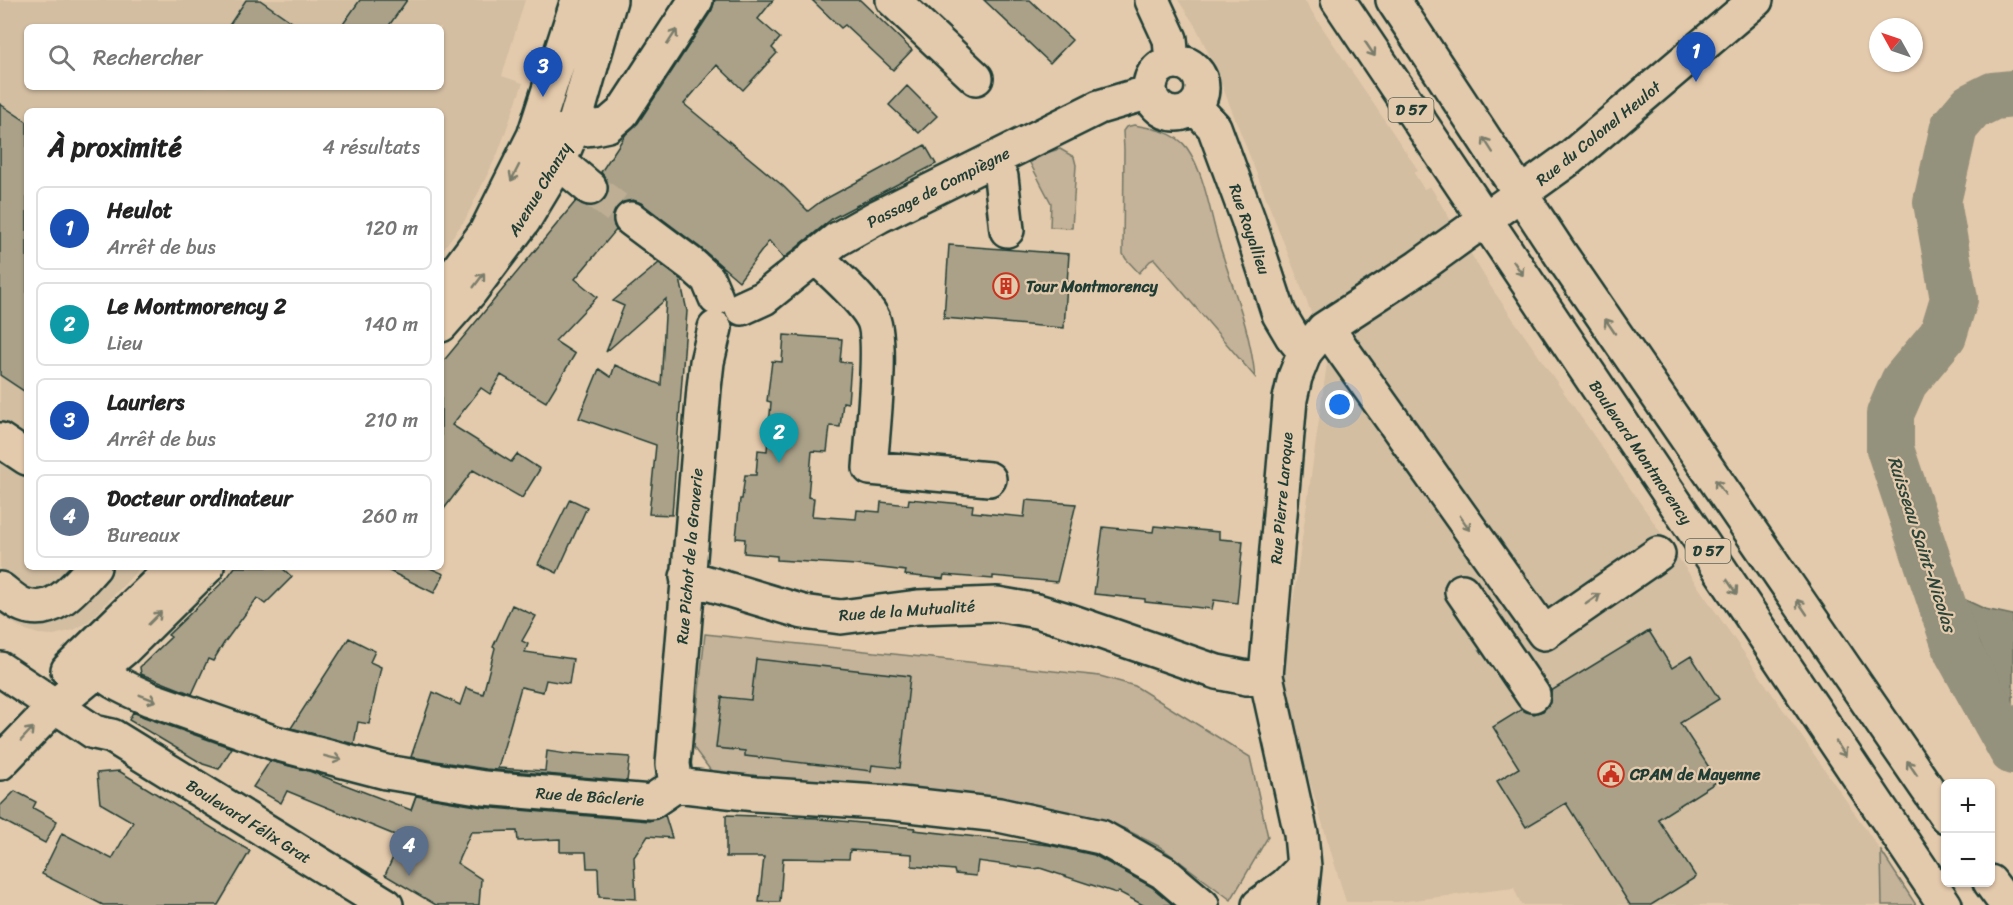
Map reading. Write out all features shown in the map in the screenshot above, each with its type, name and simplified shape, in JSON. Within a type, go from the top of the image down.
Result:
[{"type":"street","name":"Avenue Chanzy","points":[[444,322],[470,292],[524,220],[559,162],[573,129],[610,0]]},
{"type":"street","points":[[534,136],[608,125],[621,113],[648,75],[696,0]]},
{"type":"street","points":[[892,0],[976,78]]},
{"type":"street","points":[[1152,0],[1170,39],[1172,62]]},
{"type":"street","name":"Boulevard Montmorency","points":[[1338,0],[1945,905]]},
{"type":"street","name":"D 57","points":[[1393,0],[1521,194],[1941,809]]},
{"type":"street","name":"Rue du Colonel Heulot","points":[[1485,220],[1570,158],[1756,0]]},
{"type":"street","name":"Avenue Chanzy","points":[[444,287],[486,232],[534,136],[574,13]]},
{"type":"street","points":[[574,13],[591,65]]},
{"type":"street","points":[[1172,62],[1189,65],[1200,77],[1202,94],[1195,107],[1181,114],[1167,113],[1156,106],[1150,92],[1150,83],[1155,72],[1161,66],[1172,62]]},
{"type":"street","name":"Passage de Compiègne","points":[[724,311],[764,298],[836,240],[879,216],[1099,107],[1150,92]]},
{"type":"street","name":"Rue Royallieu","points":[[1195,107],[1214,127],[1248,219],[1279,314],[1305,352]]},
{"type":"street","points":[[534,136],[559,162],[590,188]]},
{"type":"street","points":[[993,160],[1000,177],[1007,230]]},
{"type":"street","points":[[631,219],[708,279],[724,311]]},
{"type":"street","name":"Rue Pierre Laroque","points":[[1300,905],[1304,867],[1301,834],[1266,676],[1290,399],[1295,377],[1305,352],[1327,328],[1485,220]]},
{"type":"street","points":[[815,256],[866,308],[877,328],[870,468],[989,480]]},
{"type":"street","name":"Rue Pichot de la Graverie","points":[[676,785],[673,764],[704,388],[707,362],[724,311]]},
{"type":"street","points":[[1327,328],[1544,633],[1658,554]]},
{"type":"street","points":[[0,440],[24,456]]},
{"type":"street","points":[[1497,567],[1452,598],[1533,695]]},
{"type":"street","points":[[0,589],[23,605],[50,606],[63,600],[91,570]]},
{"type":"street","points":[[0,763],[67,684],[171,570]]},
{"type":"street","points":[[67,684],[124,649],[204,570]]},
{"type":"street","name":"Rue de la Mutualité","points":[[687,577],[803,612],[841,617],[918,607],[997,604],[1037,611],[1067,620],[1217,672],[1247,678],[1266,676]]},
{"type":"street","name":"Boulevard Félix Grat","points":[[0,647],[67,684],[94,732],[112,736],[386,905]]},
{"type":"street","name":"Boulevard Félix Grat","points":[[0,669],[67,684]]},
{"type":"street","name":"Rue de Bâclerie","points":[[67,684],[133,692],[275,743],[386,772],[484,788],[651,802],[676,785]]},
{"type":"street","points":[[676,785],[755,794],[892,803],[999,815],[1101,837],[1163,872],[1202,905]]},
{"type":"street","points":[[1259,905],[1286,885],[1304,867]]},
{"type":"street","points":[[1994,887],[2007,905]]},
{"type":"shaded area","points":[[0,0],[525,0],[502,76],[523,83],[498,153],[465,220],[444,248],[444,108],[24,108],[24,570],[138,570],[88,622],[74,630],[54,635],[38,634],[23,629],[0,615]]},
{"type":"shaded area","points":[[1178,0],[1304,0],[1418,170],[1414,173],[1424,189],[1430,186],[1491,287],[1881,851],[1882,905],[1521,905],[1514,888],[1398,902],[1346,902],[1281,686],[1328,356],[1214,65],[1196,27]]},
{"type":"shaded area","points":[[1134,125],[1170,134],[1187,148],[1193,158],[1202,180],[1218,240],[1245,324],[1255,377],[1154,259],[1139,273],[1123,254],[1123,131],[1126,127]]},
{"type":"shaded area","points":[[1060,149],[1074,157],[1076,165],[1072,228],[1050,227],[1051,203],[1030,163],[1042,154]]},
{"type":"shaded area","points":[[1957,596],[1985,609],[2013,615],[2013,712]]},
{"type":"shaded area","points":[[705,634],[1100,676],[1135,686],[1250,757],[1268,837],[1231,900],[1160,847],[1123,828],[1077,814],[966,798],[714,775],[693,747]]},
{"type":"shaded area","points":[[1881,851],[1916,905],[1882,905]]},
{"type":"building","points":[[246,0],[260,0],[295,24],[230,24]]},
{"type":"building","points":[[360,0],[407,0],[390,24],[343,24]]},
{"type":"building","points":[[715,0],[773,0],[758,19],[780,38],[772,48],[777,53],[743,90],[717,65],[684,104],[783,186],[808,211],[820,202],[925,145],[936,164],[833,218],[784,258],[769,241],[739,281],[702,249],[641,203],[633,200],[623,202],[616,208],[613,216],[614,226],[618,232],[616,230],[575,279],[597,297],[555,341],[575,354],[546,402],[501,375],[490,394],[481,388],[452,425],[511,462],[517,454],[540,469],[522,498],[473,470],[444,509],[444,360],[576,201],[587,206],[597,205],[605,200],[608,182],[601,172],[626,134],[638,123],[712,10]]},
{"type":"building","points":[[812,0],[860,0],[912,50],[893,70],[845,25],[841,28]]},
{"type":"building","points":[[984,0],[1030,0],[1072,40],[1050,63]]},
{"type":"building","points":[[907,86],[937,116],[919,133],[889,105]]},
{"type":"building","points":[[0,104],[24,120],[24,391],[0,375]]},
{"type":"building","name":"Tour Montmorency","points":[[949,245],[1069,254],[1064,328],[944,318]]},
{"type":"building","points":[[659,263],[680,279],[687,311],[672,515],[649,514],[656,445],[579,418],[599,369],[611,377],[615,365],[661,385],[666,299],[606,352],[624,306],[613,301]]},
{"type":"building","points":[[784,335],[842,339],[840,362],[851,363],[848,403],[843,402],[840,427],[830,426],[827,452],[812,451],[808,497],[814,498],[812,516],[856,519],[857,510],[880,512],[881,502],[908,505],[909,499],[973,505],[972,512],[1024,517],[1026,500],[1076,504],[1057,582],[993,576],[993,579],[944,575],[943,579],[905,575],[906,571],[777,560],[777,556],[744,553],[745,539],[736,538],[740,499],[742,499],[745,475],[756,475],[758,450],[767,451],[771,402],[767,401],[772,361],[782,362]]},
{"type":"building","points":[[570,499],[587,507],[557,573],[538,564]]},
{"type":"building","points":[[1154,526],[1219,532],[1219,539],[1243,541],[1237,603],[1214,600],[1212,609],[1094,594],[1103,527],[1153,532]]},
{"type":"building","points":[[233,570],[284,570],[292,577],[265,604],[257,598],[213,661],[208,659],[192,694],[141,674],[140,667],[171,637],[168,635]]},
{"type":"building","points":[[387,570],[435,570],[444,574],[434,593]]},
{"type":"building","points":[[512,605],[536,616],[522,641],[528,644],[525,652],[573,659],[569,684],[546,680],[543,692],[521,687],[498,768],[545,771],[547,751],[573,755],[573,753],[630,757],[627,781],[486,769],[411,757],[433,692],[460,705],[466,688],[483,694],[495,648],[493,647]]},
{"type":"building","name":"CPAM de Mayenne","points":[[1649,631],[1672,668],[1691,656],[1719,699],[1680,723],[1718,781],[1658,819],[1696,877],[1651,905],[1630,905],[1566,803],[1526,827],[1497,781],[1519,768],[1493,727],[1522,709],[1534,714],[1543,711],[1550,703],[1551,691]]},
{"type":"building","points":[[349,638],[375,651],[370,662],[381,667],[369,724],[358,722],[354,744],[291,728]]},
{"type":"building","points":[[756,659],[910,676],[900,768],[872,765],[871,771],[745,756],[745,751],[716,748],[722,697],[751,700]]},
{"type":"building","points":[[133,712],[232,748],[219,769],[203,764],[129,720]]},
{"type":"building","points":[[270,761],[309,771],[411,810],[416,796],[482,807],[649,821],[665,815],[672,838],[648,836],[634,857],[636,899],[599,897],[598,868],[587,868],[586,852],[560,852],[560,839],[518,841],[517,831],[471,832],[457,863],[481,879],[479,905],[436,905],[385,875],[402,838],[287,791],[281,803],[253,787]]},
{"type":"building","points":[[119,771],[250,851],[218,905],[103,905],[42,874],[62,833],[112,859],[133,822],[100,803],[97,773]]},
{"type":"building","points":[[15,791],[36,802],[33,808],[57,821],[45,843],[0,819],[0,806]]},
{"type":"building","points":[[726,815],[818,818],[1049,845],[1094,855],[1152,887],[1173,905],[1143,905],[1119,892],[1116,893],[1040,868],[978,861],[976,876],[955,874],[954,870],[912,866],[912,854],[850,850],[849,859],[783,858],[780,902],[759,902],[764,857],[726,857]]},
{"type":"waterway","name":"Ruisseau Saint-Nicolas","points":[[2013,94],[1993,96],[1971,107],[1954,127],[1937,202],[1954,299],[1943,335],[1904,382],[1890,414],[1890,449],[1958,652],[2013,751]]},
{"type":"tunnel","points":[[590,188],[631,219]]},
{"type":"place","name":"Heulot","points":[[1696,82]]},
{"type":"place","name":"Lauriers","points":[[543,97]]},
{"type":"place","name":"Tour Montmorency","points":[[1006,286]]},
{"type":"place","name":"Le Montmorency 2","points":[[779,463]]},
{"type":"place","name":"CPAM de Mayenne","points":[[1611,774]]},
{"type":"place","name":"Docteur ordinateur","points":[[409,876]]}]
